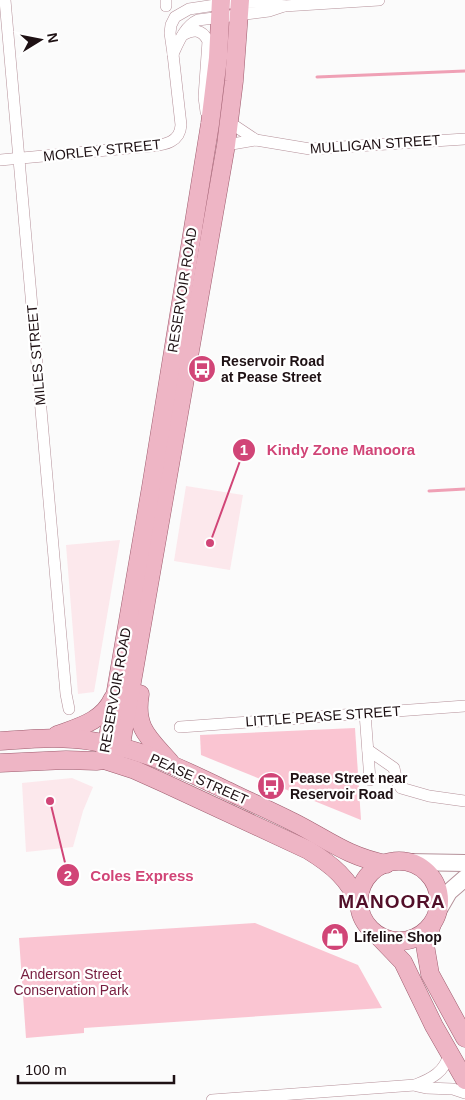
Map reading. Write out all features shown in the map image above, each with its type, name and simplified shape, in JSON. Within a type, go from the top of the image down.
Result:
[{"type":"main road","name":"RESERVOIR ROAD","points":[[110,750],[122,739],[226,145],[240,6]]},
{"type":"main road","name":"RESERVOIR ROAD","points":[[110,750],[114,693],[210,124],[218,58],[221,7]]},
{"type":"main road","points":[[146,600],[150,635],[138,713],[145,733],[172,764]]},
{"type":"main road","points":[[52,737],[94,720],[108,706],[114,693]]},
{"type":"main road","name":"PEASE STREET","points":[[0,741],[52,737],[172,764],[293,822],[346,852],[366,860],[386,864]]},
{"type":"main road","name":"PEASE STREET","points":[[0,763],[66,760],[96,762],[110,750]]},
{"type":"main road","name":"PEASE STREET","points":[[110,750],[135,770],[308,850],[325,860],[344,877],[360,906]]},
{"type":"main road","points":[[465,1038],[430,974],[426,956],[425,942],[435,916],[438,892],[433,880],[425,871],[408,862],[399,861],[386,864],[376,869],[365,880],[360,895],[360,906],[364,920],[404,962],[449,1054],[465,1080]]},
{"type":"main road","points":[[373,931],[386,939],[405,941],[423,933],[435,916]]},
{"type":"street","name":"MILES STREET","points":[[5,0],[66,694],[69,709]]},
{"type":"street","name":"MORLEY STREET","points":[[0,160],[151,146],[173,141],[179,136],[181,125],[170,29],[175,17],[188,9],[271,2],[284,6],[379,0]]},
{"type":"street","name":"MORLEY STREET","points":[[174,54],[183,35],[194,22],[221,7]]},
{"type":"street","points":[[183,35],[192,31],[198,31],[203,33],[208,41],[204,97],[210,124]]},
{"type":"street","name":"MULLIGAN STREET","points":[[229,122],[256,140]]},
{"type":"street","name":"MULLIGAN STREET","points":[[226,145],[256,140],[310,150],[465,139]]},
{"type":"street","name":"LITTLE PEASE STREET","points":[[180,726],[465,706]]},
{"type":"street","points":[[365,713],[370,780]]},
{"type":"street","points":[[368,750],[394,768],[397,782],[404,789],[429,796],[465,801]]},
{"type":"street","points":[[408,862],[465,863]]},
{"type":"street","points":[[435,916],[449,892],[465,878]]},
{"type":"street","points":[[415,1086],[434,1076],[444,1066],[449,1054]]},
{"type":"street","points":[[212,1100],[415,1086],[444,1088],[465,1093]]},
{"type":"shaded area","points":[[186,486],[243,495],[230,570],[174,561]]},
{"type":"shaded area","points":[[120,540],[94,692],[78,694],[66,545]]},
{"type":"shaded area","points":[[72,778],[93,787],[83,811],[73,847],[26,852],[22,783]]},
{"type":"green space","points":[[355,728],[361,820],[201,755],[200,735]]},
{"type":"green space","name":"Anderson Street Conservation Park","points":[[255,923],[358,965],[382,1008],[84,1028],[84,1033],[26,1038],[19,938]]},
{"type":"waterway","points":[[317,77],[465,71]]},
{"type":"waterway","points":[[429,491],[465,489]]},
{"type":"place","name":"Reservoir Road at Pease Street","points":[[202,369]]},
{"type":"place","name":"Kindy Zone Manoora","points":[[210,543]]},
{"type":"place","name":"Pease Street near Reservoir Road","points":[[271,786]]},
{"type":"place","name":"Coles Express","points":[[50,801]]},
{"type":"place","name":"Lifeline Shop","points":[[335,937]]},
{"type":"district","name":"MANOORA","points":[[392,901]]}]
